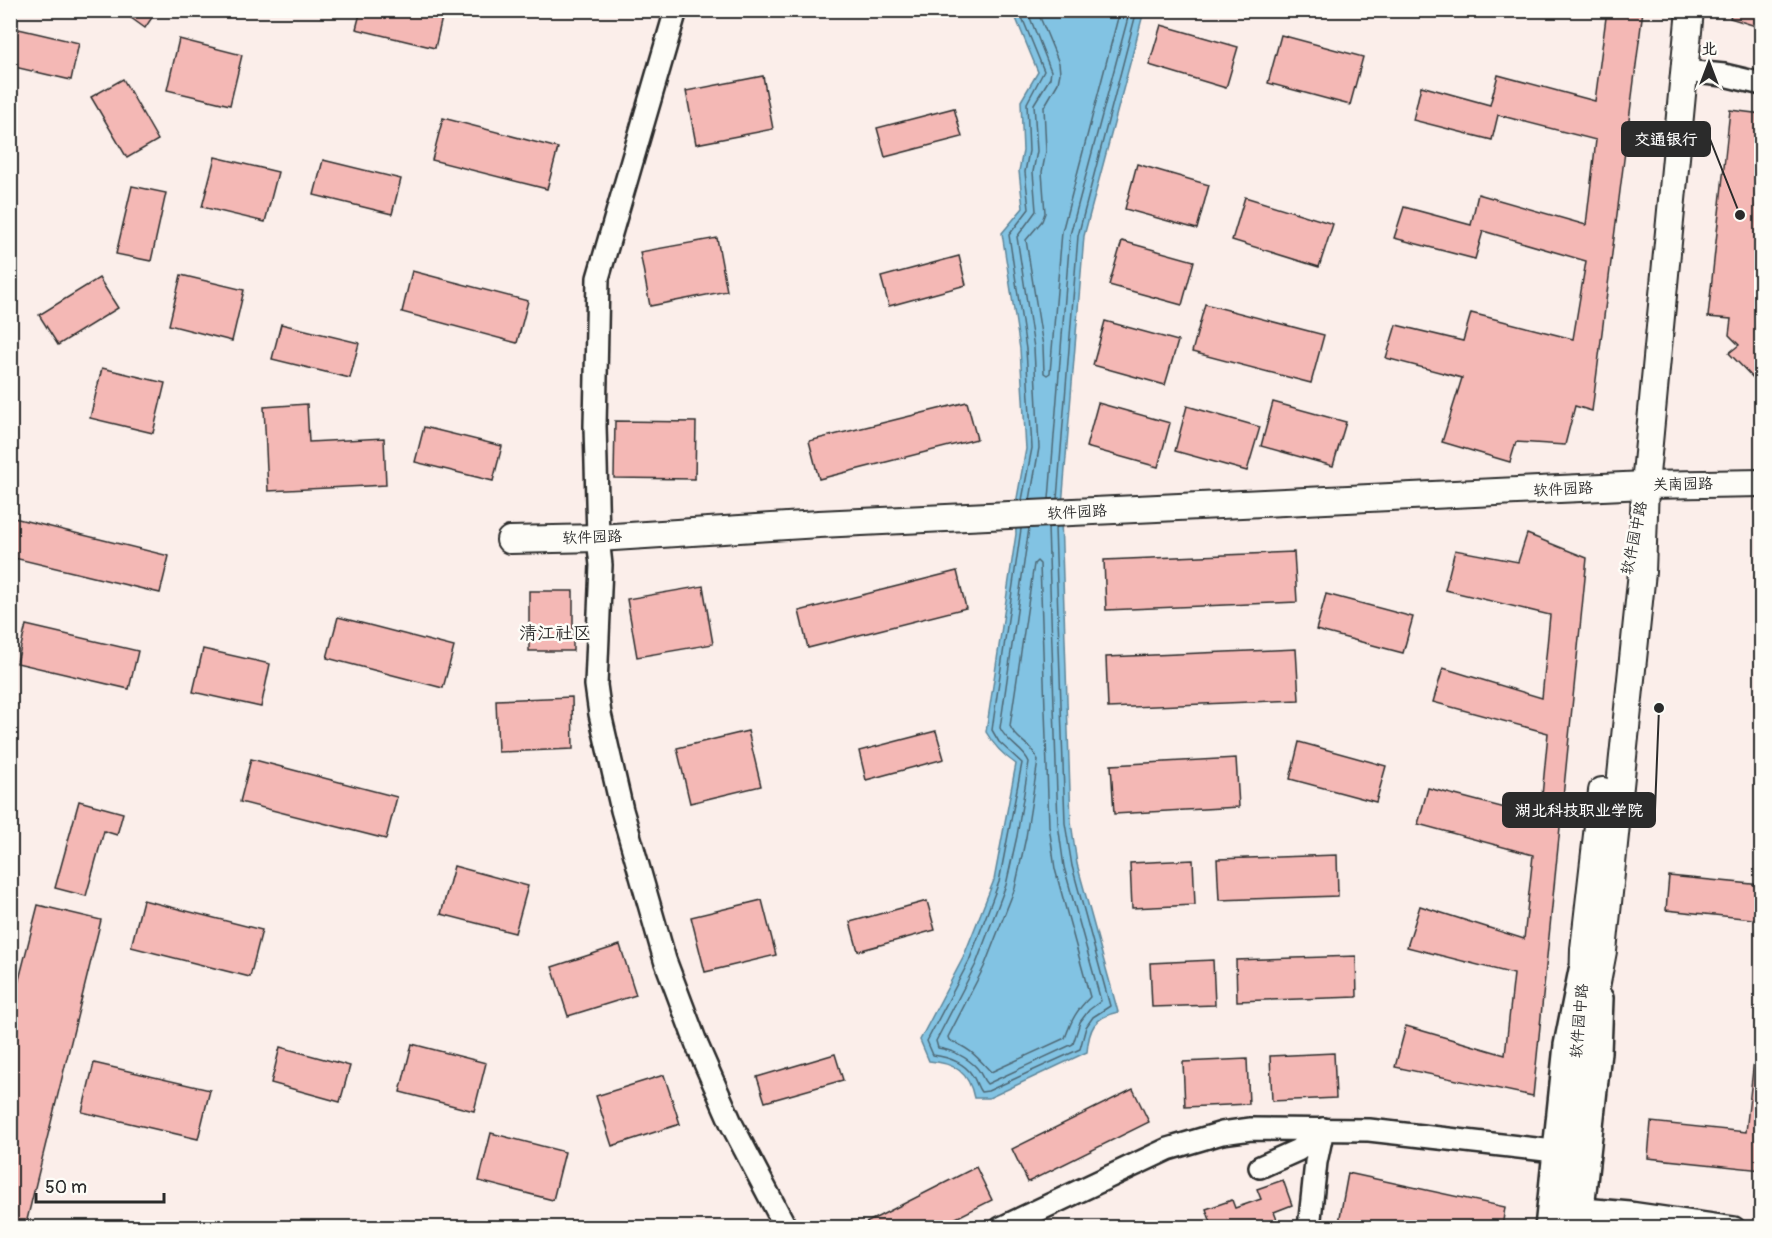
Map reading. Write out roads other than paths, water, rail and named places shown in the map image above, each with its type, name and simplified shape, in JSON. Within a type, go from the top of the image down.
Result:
[{"type":"main road","name":"软件园中路","points":[[1577,1221],[1583,1000],[1594,950],[1625,571],[1645,485],[1690,10]]},
{"type":"main road","name":"关南园路","points":[[1645,485],[1710,475],[1761,472]]},
{"type":"main road","name":"关南园路","points":[[1645,485],[1761,483]]},
{"type":"main road","name":"软件园路","points":[[510,540],[1645,485]]},
{"type":"main road","name":"软件园中路","points":[[1559,1227],[1581,1044]]},
{"type":"street","points":[[676,10],[598,278],[595,426],[598,537],[601,564],[596,685],[600,714],[622,810],[665,960],[697,1045],[732,1125],[786,1227]]},
{"type":"street","points":[[1684,71],[1724,75],[1761,84]]},
{"type":"street","points":[[1546,1227],[1565,1045],[1573,999],[1594,950]]},
{"type":"street","points":[[1594,950],[1600,1052],[1577,1221],[1630,1213],[1734,1227]]},
{"type":"street","points":[[1260,1167],[1298,1150],[1323,1129]]},
{"type":"street","points":[[1309,1227],[1316,1162],[1323,1129]]},
{"type":"street","points":[[1001,1227],[1168,1149],[1222,1133],[1251,1130],[1369,1130],[1554,1151]]},
{"type":"water","points":[[1013,11],[1144,11],[1084,236],[1061,518],[1071,822],[1077,864],[1118,1012],[1103,1017],[1094,1025],[1089,1037],[1087,1052],[989,1098],[974,1098],[964,1075],[946,1064],[929,1061],[920,1040],[963,958],[994,880],[1016,764],[999,750],[986,732],[1016,534],[1015,509],[1026,449],[1020,349],[1002,233],[1023,208],[1019,171],[1023,151],[1021,101],[1038,72]]},
{"type":"place","name":"交通银行","points":[[1740,215]]},
{"type":"place","name":"湖北科技职业学院","points":[[1659,708]]},
{"type":"district","name":"清江社区","points":[[555,633]]}]
